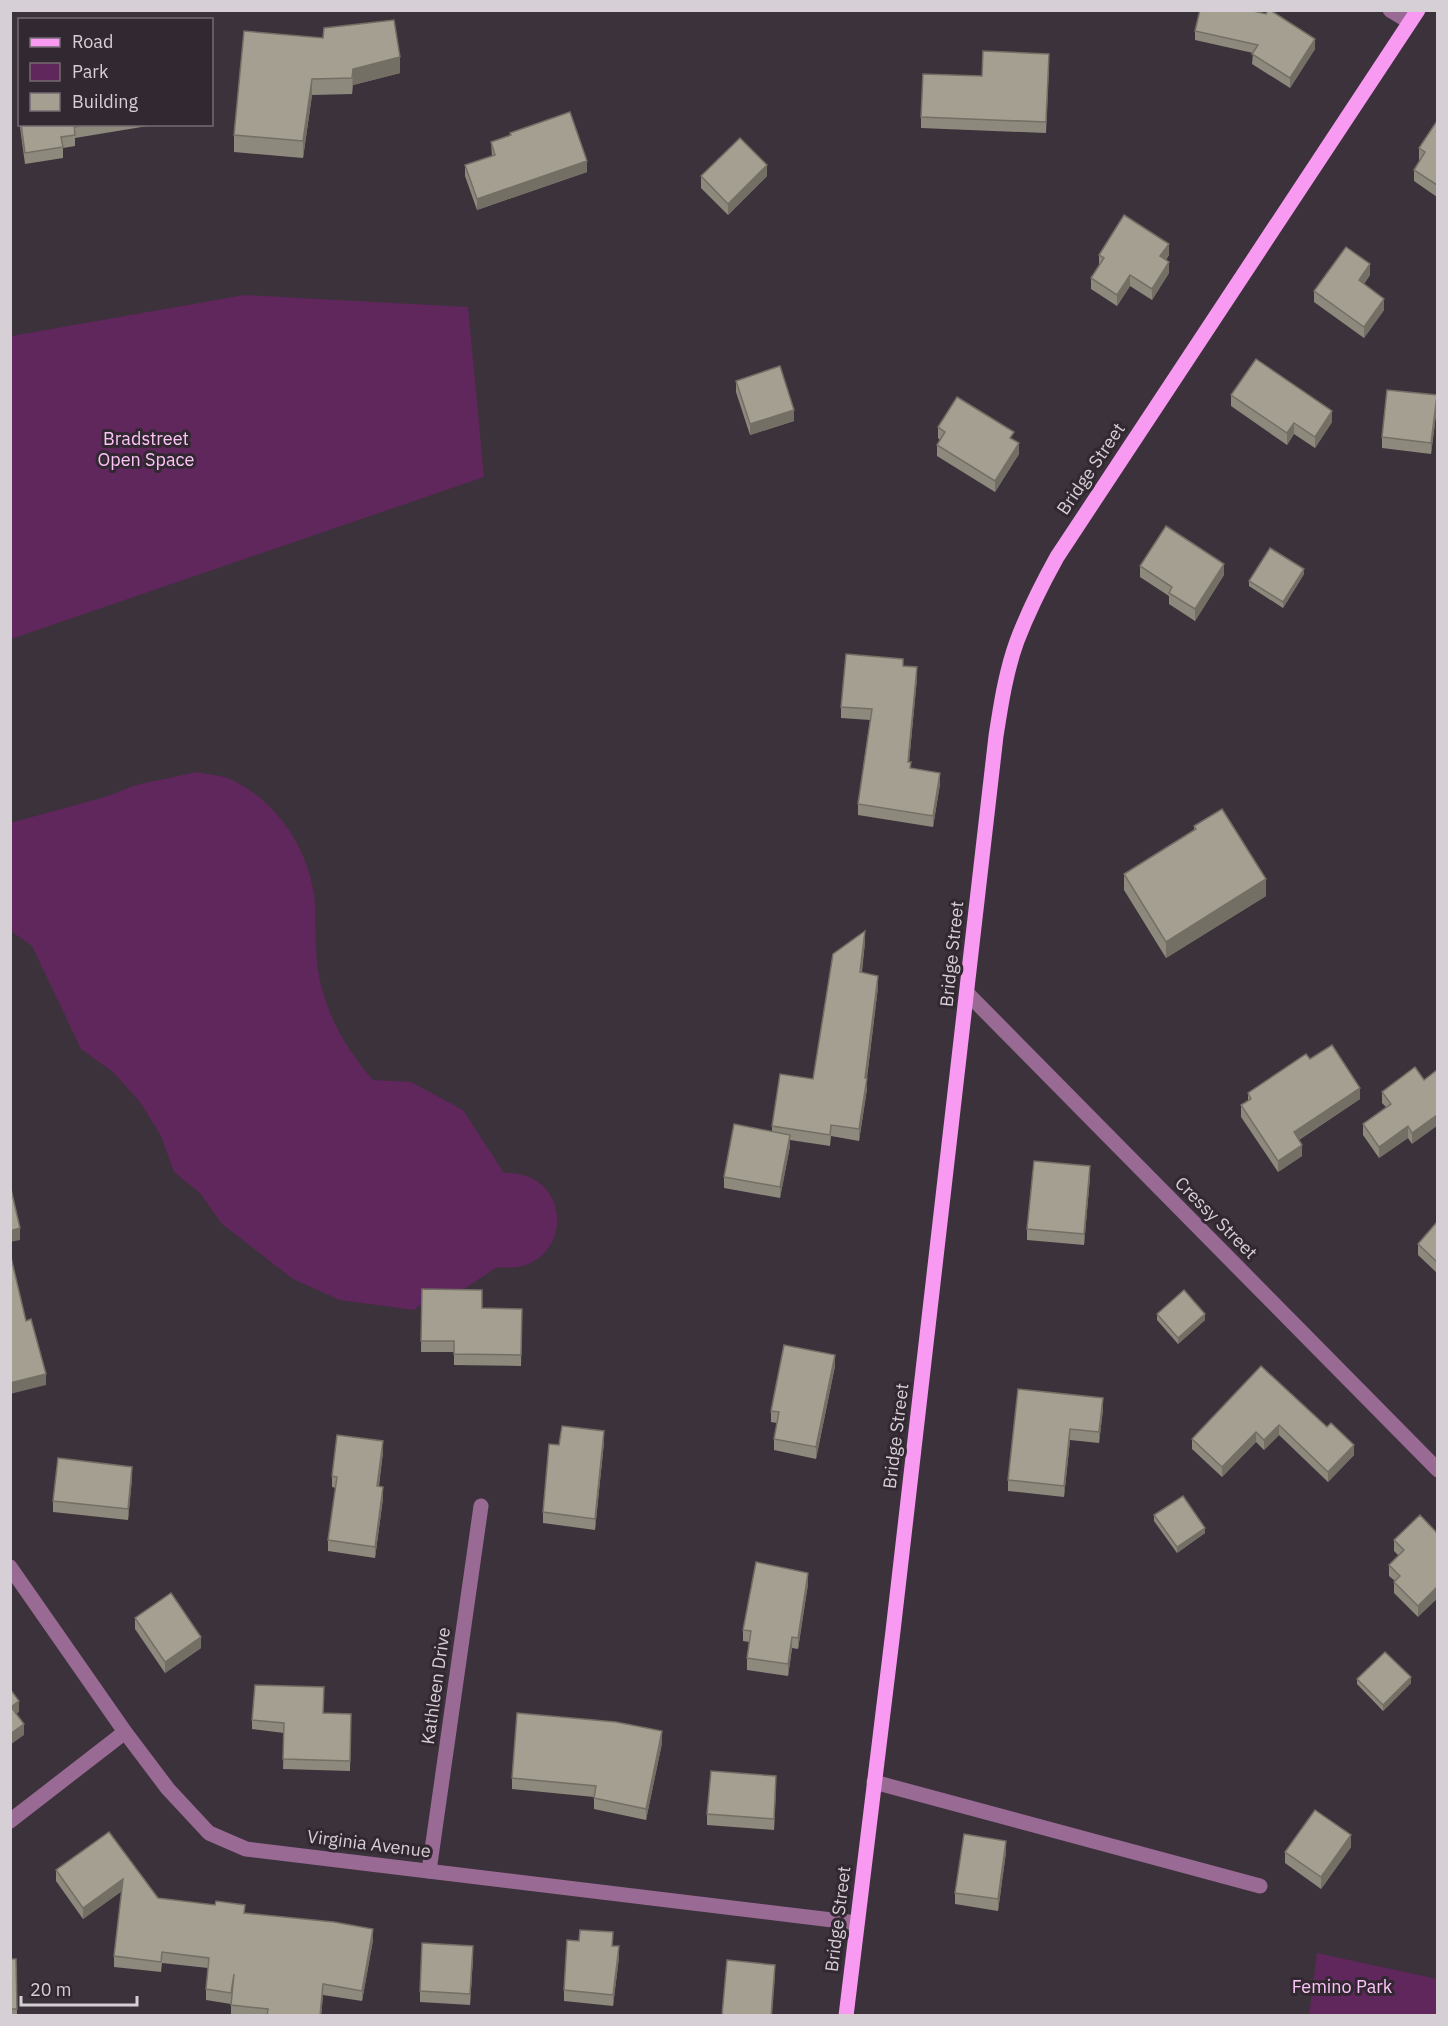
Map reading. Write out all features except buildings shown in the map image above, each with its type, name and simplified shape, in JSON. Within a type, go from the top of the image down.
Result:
[{"type":"main road","name":"Bridge Street","points":[[846,2016],[996,736],[1004,688],[1017,643],[1035,598],[1057,557],[1414,16]]},
{"type":"street","points":[[1390,10],[1414,16]]},
{"type":"street","name":"Cressy Street","points":[[967,993],[1437,1470]]},
{"type":"street","name":"Kathleen Drive","points":[[429,1871],[482,1506]]},
{"type":"street","name":"Virginia Avenue","points":[[10,1567],[125,1732],[168,1789],[209,1833],[225,1842],[246,1849],[857,1923]]},
{"type":"street","points":[[10,1821],[125,1732]]},
{"type":"street","points":[[874,1782],[1260,1886]]},
{"type":"green space","name":"Bradstreet Open Space","points":[[245,295],[468,307],[484,477],[11,639],[11,336]]},
{"type":"green space","points":[[197,772],[228,778],[249,790],[278,815],[290,831],[307,866],[312,884],[319,978],[326,1002],[349,1049],[373,1080],[411,1082],[463,1110],[504,1173],[528,1177],[545,1188],[555,1204],[557,1223],[553,1241],[541,1256],[522,1266],[497,1267],[458,1293],[428,1299],[414,1310],[340,1300],[293,1279],[222,1224],[200,1193],[174,1172],[161,1136],[140,1102],[113,1072],[81,1049],[32,946],[11,931],[10,823],[105,797],[136,785]]},
{"type":"green space","name":"Femino Park","points":[[1317,1953],[1437,1979],[1437,2015],[1309,2015]]}]
